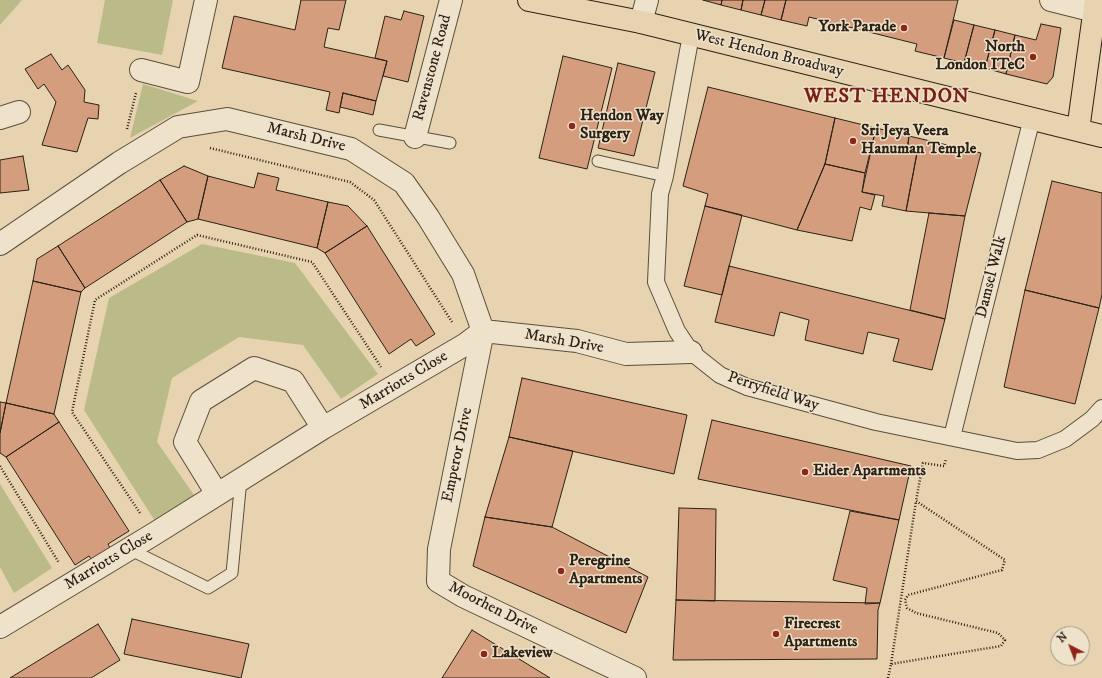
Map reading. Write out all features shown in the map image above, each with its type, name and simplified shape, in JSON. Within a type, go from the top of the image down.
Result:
[{"type":"main road","name":"West Hendon Broadway","points":[[529,0],[641,22],[1102,136]]},
{"type":"main road","points":[[1078,130],[1096,6]]},
{"type":"street","points":[[142,70],[188,82],[206,0]]},
{"type":"street","name":"Ravenstone Road","points":[[415,137],[451,0]]},
{"type":"street","points":[[641,22],[646,0]]},
{"type":"street","points":[[1052,0],[1096,6]]},
{"type":"street","name":"Perryfield Way","points":[[691,35],[666,176],[660,194],[656,282],[677,332],[691,352],[720,375],[747,386],[876,422],[1017,451],[1038,450],[1065,439],[1092,419],[1102,408]]},
{"type":"street","name":"Damsel Walk","points":[[952,437],[1032,118]]},
{"type":"street","name":"Marsh Drive","points":[[0,244],[119,162],[178,127],[227,119],[352,149],[404,183],[428,217],[463,274],[483,331],[576,341],[626,354],[691,352]]},
{"type":"street","name":"Marriotts Close","points":[[0,627],[154,534],[323,428],[394,388],[466,344],[483,331]]},
{"type":"street","name":"Emperor Drive","points":[[438,580],[439,549],[483,331]]},
{"type":"street","points":[[218,494],[185,442],[201,401],[254,368],[293,381],[323,428]]},
{"type":"street","name":"Moorhen Drive","points":[[438,580],[463,596],[635,678]]},
{"type":"lane","points":[[379,130],[450,143]]},
{"type":"lane","points":[[598,161],[666,176]]},
{"type":"lane","points":[[129,549],[208,588],[232,573],[242,478]]},
{"type":"path","points":[[119,162],[142,70]]},
{"type":"path","points":[[178,127],[203,146],[350,182],[374,200],[466,344]]},
{"type":"path","points":[[154,534],[72,412],[95,300],[197,235],[312,262],[394,388]]},
{"type":"path","points":[[888,678],[923,463],[944,466],[952,437]]},
{"type":"path","points":[[0,466],[72,584]]},
{"type":"path","points":[[891,664],[1001,646],[1005,640],[998,633],[916,613],[907,608],[905,600],[908,596],[1002,570],[1005,560],[916,501]]},
{"type":"green space","points":[[0,0],[22,0],[0,25]]},
{"type":"green space","points":[[105,0],[173,0],[162,55],[97,43]]},
{"type":"green space","points":[[143,84],[198,101],[130,138]]},
{"type":"green space","points":[[202,244],[295,263],[378,374],[341,399],[303,345],[239,337],[172,378],[157,442],[194,495],[155,521],[84,410],[109,298]]},
{"type":"green space","points":[[0,484],[52,568],[14,593],[0,567]]},
{"type":"building","points":[[301,0],[346,0],[339,30],[328,28],[324,47],[387,61],[376,101],[343,93],[339,113],[326,110],[330,92],[222,68],[234,16],[295,30]]},
{"type":"building","points":[[703,0],[722,0],[721,5]]},
{"type":"building","points":[[722,0],[743,0],[741,10],[721,5]]},
{"type":"building","points":[[743,0],[765,0],[761,15],[741,10]]},
{"type":"building","points":[[765,0],[786,0],[781,20],[761,15]]},
{"type":"building","name":"York Parade","points":[[786,0],[958,0],[944,58],[915,51],[917,44],[809,17],[807,26],[781,20]]},
{"type":"building","points":[[404,11],[424,16],[408,82],[383,76],[387,61],[375,58],[385,16],[401,20]]},
{"type":"building","points":[[954,20],[974,25],[964,63],[944,58]]},
{"type":"building","name":"North London ITeC","points":[[1041,24],[1061,28],[1053,77],[1047,84],[1006,74],[1015,35],[1036,40]]},
{"type":"building","points":[[974,25],[995,30],[985,68],[964,63]]},
{"type":"building","points":[[995,30],[1015,35],[1006,74],[985,68]]},
{"type":"building","points":[[51,54],[62,70],[68,65],[85,90],[84,102],[99,105],[98,119],[88,118],[77,152],[42,145],[56,102],[44,84],[38,89],[25,69]]},
{"type":"building","name":"Hendon Way Surgery","points":[[563,56],[612,68],[587,169],[539,158]]},
{"type":"building","points":[[618,63],[655,72],[634,156],[598,148]]},
{"type":"building","points":[[708,87],[835,118],[825,164],[797,230],[705,206],[708,194],[683,186]]},
{"type":"building","points":[[343,93],[376,101],[373,115],[340,107]]},
{"type":"building","points":[[835,118],[876,128],[865,173],[825,164]]},
{"type":"building","points":[[876,128],[909,136],[907,151],[917,153],[906,211],[882,206],[884,196],[862,192]]},
{"type":"building","points":[[909,136],[981,153],[965,216],[906,211],[917,153],[907,151]]},
{"type":"building","points":[[23,156],[29,190],[0,193],[0,160]]},
{"type":"building","points":[[825,164],[865,173],[862,192],[875,195],[871,210],[860,207],[852,241],[797,230]]},
{"type":"building","points":[[184,166],[208,176],[198,219],[187,222],[160,180]]},
{"type":"building","points":[[258,173],[279,178],[276,190],[328,202],[317,248],[198,219],[208,176],[254,188]]},
{"type":"building","points":[[160,180],[187,222],[85,288],[58,246]]},
{"type":"building","points":[[1052,181],[1102,193],[1102,294],[1099,308],[1025,290]]},
{"type":"building","points":[[328,202],[348,206],[367,226],[325,253],[317,248]]},
{"type":"building","points":[[705,206],[742,215],[722,295],[684,286]]},
{"type":"building","points":[[929,213],[965,216],[945,319],[910,310]]},
{"type":"building","points":[[367,226],[435,334],[416,346],[411,339],[389,354],[325,253]]},
{"type":"building","points":[[58,246],[85,288],[81,292],[33,281],[37,259]]},
{"type":"building","points":[[729,266],[945,319],[932,370],[893,361],[899,339],[868,332],[863,354],[805,340],[809,320],[780,312],[774,336],[715,322]]},
{"type":"building","points":[[33,281],[81,292],[54,414],[6,403]]},
{"type":"building","points":[[1025,290],[1099,308],[1075,404],[1004,387]]},
{"type":"building","points":[[522,378],[687,415],[674,474],[509,437]]},
{"type":"building","points":[[0,402],[6,403],[0,433]]},
{"type":"building","points":[[6,403],[54,414],[59,422],[6,457],[0,453],[0,433]]},
{"type":"building","name":"Eider Apartments","points":[[712,420],[911,466],[899,520],[698,479]]},
{"type":"building","points":[[59,422],[129,531],[108,544],[111,550],[93,562],[89,556],[75,565],[6,457]]},
{"type":"building","points":[[509,437],[573,451],[552,527],[485,517]]},
{"type":"building","points":[[679,508],[716,509],[715,601],[676,600]]},
{"type":"building","points":[[850,511],[899,520],[880,603],[865,604],[867,588],[833,580]]},
{"type":"building","name":"Peregrine Apartments","points":[[485,517],[552,527],[648,577],[626,633],[473,566]]},
{"type":"building","name":"Firecrest Apartments","points":[[676,600],[880,603],[878,610],[877,659],[673,660]]},
{"type":"building","points":[[132,619],[249,644],[241,678],[124,654]]},
{"type":"building","points":[[98,624],[120,660],[91,678],[10,678]]},
{"type":"building","name":"Lakeview","points":[[472,630],[550,678],[442,678]]},
{"type":"place","name":"York Parade","points":[[904,28]]},
{"type":"place","name":"North London ITeC","points":[[1033,57]]},
{"type":"place","name":"Hendon Way Surgery","points":[[572,126]]},
{"type":"place","name":"Sri Jeya Veera Hanuman Temple","points":[[853,141]]},
{"type":"place","name":"Eider Apartments","points":[[805,472]]},
{"type":"place","name":"Peregrine Apartments","points":[[561,571]]},
{"type":"place","name":"Firecrest Apartments","points":[[776,634]]},
{"type":"place","name":"Lakeview","points":[[484,654]]},
{"type":"district","name":"WEST HENDON","points":[[887,98]]}]
